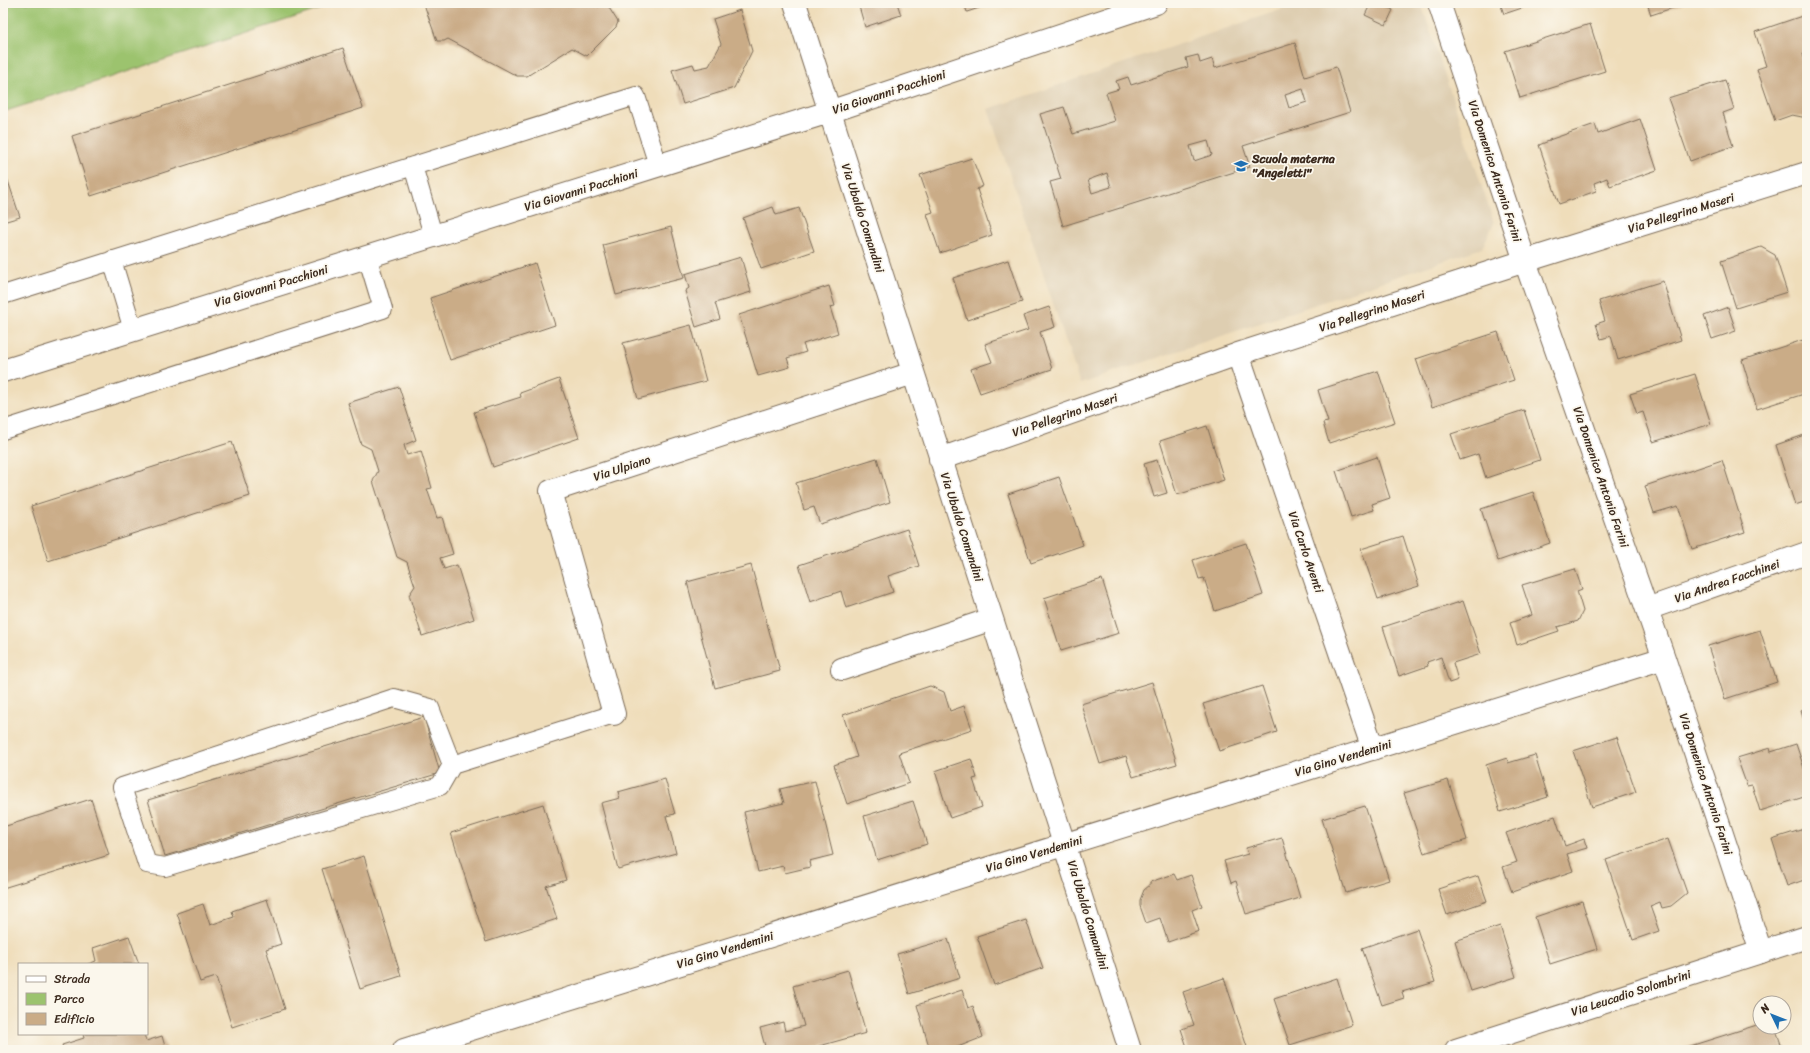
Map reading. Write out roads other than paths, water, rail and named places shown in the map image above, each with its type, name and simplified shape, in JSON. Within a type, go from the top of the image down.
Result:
[{"type":"street","name":"Via Ubaldo Comandini","points":[[795,3],[914,373],[940,459],[1066,844],[1130,1050]]},
{"type":"street","name":"Via Giovanni Pacchioni","points":[[3,370],[829,112],[1156,3]]},
{"type":"street","name":"Via Domenico Antonio Farini","points":[[1439,3],[1525,261],[1664,658],[1761,952]]},
{"type":"street","name":"Via Pellegrino Maseri","points":[[940,459],[1238,354],[1525,261],[1807,174]]},
{"type":"street","name":"Via Carlo Aventi","points":[[1238,354],[1373,749]]},
{"type":"street","name":"Via Ulpiano","points":[[614,714],[551,491],[914,373]]},
{"type":"street","name":"Via Andrea Facchinei","points":[[1647,609],[1807,553]]},
{"type":"street","points":[[842,669],[992,619]]},
{"type":"street","name":"Via Gino Vendemini","points":[[404,1050],[1664,658]]},
{"type":"street","name":"Via Leucadio Solombrini","points":[[1456,1050],[1807,937]]},
{"type":"lane","points":[[3,295],[636,96],[658,165]]},
{"type":"lane","points":[[413,166],[433,235]]},
{"type":"lane","points":[[3,430],[383,309],[367,256]]},
{"type":"lane","points":[[112,260],[132,330]]},
{"type":"lane","points":[[452,765],[430,708],[394,698],[122,787],[147,864],[165,868],[440,786],[452,765],[614,714]]},
{"type":"place","name":"Scuola materna \"Angeletti\"","points":[[1241,166]]}]
